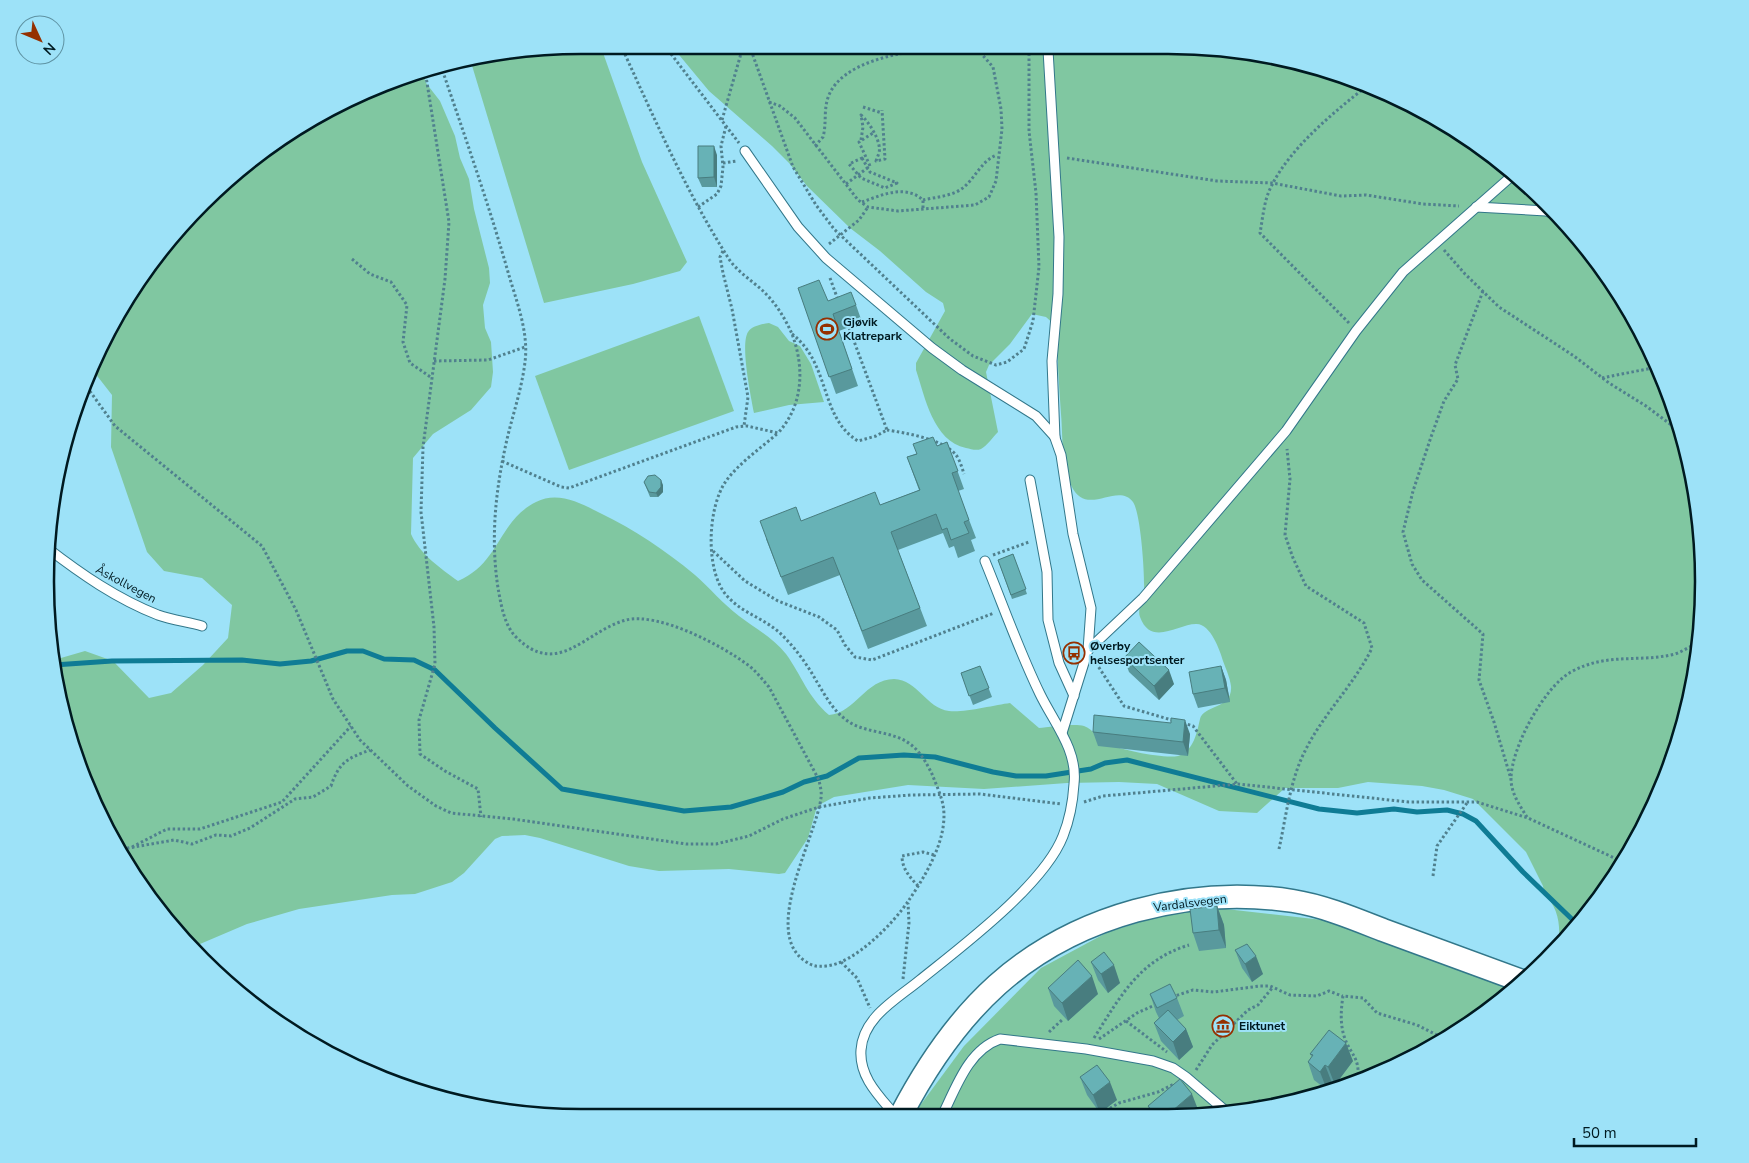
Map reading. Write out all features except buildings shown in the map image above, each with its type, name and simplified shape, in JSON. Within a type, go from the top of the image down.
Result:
[{"type":"main road","name":"Vardalsvegen","points":[[905,1109],[943,1046],[976,1006],[998,985],[1025,964],[1078,932],[1161,904],[1231,897],[1296,902],[1346,916],[1515,978]]},
{"type":"lane","points":[[1048,54],[1059,237],[1058,294],[1052,361],[1055,438],[1061,455],[1073,534],[1091,608],[1088,650],[1062,733]]},
{"type":"lane","points":[[745,151],[798,227],[823,254],[932,348],[962,370],[1036,416],[1055,438]]},
{"type":"lane","points":[[1088,650],[1143,598],[1286,431],[1356,331],[1403,272],[1508,179]]},
{"type":"lane","points":[[1476,207],[1544,211]]},
{"type":"lane","points":[[1030,480],[1047,572],[1048,620],[1059,663],[1074,696]]},
{"type":"lane","name":"Åskollvegen","points":[[55,554],[88,579],[131,602],[159,615],[202,626]]},
{"type":"lane","points":[[890,1109],[867,1080],[862,1067],[861,1050],[865,1031],[875,1018],[1027,888],[1051,858],[1063,836],[1070,806],[1075,769],[1062,733],[1040,695],[985,561]]},
{"type":"lane","points":[[946,1109],[962,1076],[977,1053],[987,1044],[1000,1039],[1086,1049],[1153,1061],[1173,1068],[1220,1106]]},
{"type":"path","points":[[443,73],[501,247],[523,324],[525,348],[522,376],[502,460],[494,511],[494,560],[500,600],[514,635],[527,647],[544,654],[558,655],[626,620],[639,619],[667,623],[748,665],[769,687],[819,780],[822,795],[820,807],[794,888],[790,908],[790,943],[798,956],[813,966],[824,967],[841,962],[870,942],[908,902],[934,855],[940,839],[943,808],[940,794],[929,768],[910,744],[847,721],[825,697],[806,664],[786,638],[766,620],[738,607],[716,579],[712,550],[713,518],[720,493],[727,480],[778,433],[794,410],[800,389],[796,351],[792,334],[776,305],[728,259],[723,251],[698,207],[625,54]]},
{"type":"path","points":[[671,54],[745,151]]},
{"type":"path","points":[[722,120],[741,54]]},
{"type":"path","points":[[752,54],[797,175],[816,205],[841,236],[950,340],[973,356],[996,365],[1018,356],[1024,349],[1030,335],[1039,267],[1036,193],[1029,131],[1029,54]]},
{"type":"path","points":[[815,146],[823,138],[826,105],[830,93],[838,82],[861,66],[878,59],[906,54]]},
{"type":"path","points":[[769,102],[780,106],[795,118],[846,184],[868,207],[898,211],[975,205],[989,197],[996,181],[997,155],[1002,119],[997,80],[993,67],[982,54]]},
{"type":"path","points":[[426,78],[449,222],[445,278],[423,447],[421,512],[434,627],[435,664],[419,720],[420,754],[445,771],[478,789],[481,817]]},
{"type":"path","points":[[1356,331],[1260,233],[1267,196],[1272,183],[1306,138],[1361,91]]},
{"type":"path","points":[[846,184],[870,166],[859,142],[861,115],[869,122],[879,148],[876,161],[885,159],[882,112],[863,107]]},
{"type":"path","points":[[698,207],[717,194],[721,186],[723,167],[721,146],[726,126]]},
{"type":"path","points":[[860,140],[873,133]]},
{"type":"path","points":[[862,202],[890,191],[912,193],[923,200],[956,192],[963,188],[991,157],[997,155]]},
{"type":"path","points":[[1054,157],[1076,158],[1144,168],[1216,181],[1272,183],[1341,196],[1366,195],[1423,204],[1476,207]]},
{"type":"path","points":[[862,158],[866,168],[878,177],[896,183],[885,188],[867,181],[849,164],[862,158]]},
{"type":"path","points":[[923,200],[923,208]]},
{"type":"path","points":[[839,302],[832,286],[823,254],[859,220],[868,207]]},
{"type":"path","points":[[1436,243],[1449,254],[1465,274],[1499,307],[1574,356],[1602,378],[1671,424]]},
{"type":"path","points":[[723,251],[720,256],[748,397],[744,426]]},
{"type":"path","points":[[352,259],[370,274],[391,282],[407,305],[403,342],[410,363],[432,378]]},
{"type":"path","points":[[1483,291],[1455,365],[1458,379],[1444,401],[1428,446],[1403,532],[1412,564],[1422,580],[1483,634],[1479,680],[1517,802],[1528,818]]},
{"type":"path","points":[[845,318],[887,430]]},
{"type":"path","points":[[792,334],[805,344],[813,357],[840,427],[858,441],[876,436],[887,430],[914,434],[948,448],[957,456],[964,474]]},
{"type":"path","points":[[434,361],[488,360],[525,348]]},
{"type":"path","points":[[1602,378],[1650,368]]},
{"type":"path","points":[[90,391],[114,426],[262,546],[296,610],[333,699],[351,726],[370,750],[408,786],[451,814],[513,819],[686,844],[716,844],[749,836],[783,819],[820,807],[870,798],[980,794],[1070,806],[1103,796],[1238,784],[1292,792],[1409,802],[1477,802],[1528,818],[1616,859]]},
{"type":"path","points":[[502,460],[561,488],[569,488],[681,446],[744,426],[778,433]]},
{"type":"path","points":[[1279,849],[1292,792],[1304,752],[1338,699],[1361,671],[1372,648],[1364,623],[1306,586],[1293,558],[1285,535],[1290,479],[1286,431]]},
{"type":"path","points":[[985,561],[989,557],[1014,546],[1041,539]]},
{"type":"path","points":[[712,550],[745,581],[778,601],[819,617],[836,630],[844,645],[855,657],[872,660],[975,622],[1004,609]]},
{"type":"path","points":[[1511,779],[1523,736],[1546,694],[1570,673],[1601,660],[1623,657],[1643,659],[1677,653],[1691,647]]},
{"type":"path","points":[[1088,650],[1124,706],[1193,726],[1238,784]]},
{"type":"path","points":[[127,850],[166,829],[200,829],[282,802],[351,726]]},
{"type":"path","points":[[127,850],[174,840],[192,844],[216,835],[232,836],[250,828],[294,799],[312,797],[331,786],[334,776],[348,758],[370,750]]},
{"type":"path","points":[[1433,876],[1436,846],[1468,802]]},
{"type":"path","points":[[918,886],[907,874],[902,863],[902,856],[923,852],[934,855]]},
{"type":"path","points":[[900,996],[909,923],[908,902]]},
{"type":"path","points":[[1161,1002],[1126,1021],[1102,1038],[1091,1042],[1133,978],[1162,957],[1189,946]]},
{"type":"path","points":[[841,962],[857,978],[875,1018]]},
{"type":"path","points":[[1169,998],[1193,990],[1214,992],[1260,986],[1273,987],[1290,995],[1317,996],[1329,991],[1343,996],[1363,998],[1377,1013],[1417,1025],[1437,1035]]},
{"type":"path","points":[[1109,1109],[1119,1103],[1158,1092],[1186,1077],[1201,1064],[1212,1044],[1248,1010],[1258,1005],[1273,987]]},
{"type":"path","points":[[1343,996],[1341,1016],[1344,1037],[1355,1054],[1359,1073]]},
{"type":"path","points":[[1044,1044],[1048,1033],[1063,1019]]},
{"type":"path","points":[[1126,1021],[1170,1056]]},
{"type":"path","points":[[1252,1102],[1268,1099]]},
{"type":"green space","points":[[603,54],[642,162],[687,262],[680,271],[633,284],[544,303],[472,66],[513,58]]},
{"type":"green space","points":[[678,54],[1168,54],[1236,58],[1304,72],[1337,82],[1401,108],[1431,124],[1489,163],[1541,208],[1586,260],[1606,288],[1641,348],[1655,380],[1677,445],[1685,479],[1691,513],[1695,582],[1691,650],[1685,684],[1667,751],[1655,783],[1641,815],[1606,875],[1586,903],[1559,935],[1556,912],[1544,893],[1543,886],[1526,852],[1473,799],[1444,790],[1422,786],[1368,782],[1338,788],[1285,788],[1257,813],[1219,811],[1157,784],[1119,782],[1067,783],[984,789],[908,785],[834,797],[821,804],[816,810],[808,838],[785,873],[779,874],[729,869],[659,871],[629,866],[540,838],[525,835],[502,836],[495,839],[464,873],[452,882],[415,894],[392,895],[299,909],[247,924],[199,945],[163,903],[143,875],[108,815],[82,751],[72,718],[59,658],[85,651],[113,661],[149,698],[171,693],[203,665],[228,638],[232,605],[202,578],[164,571],[147,552],[111,447],[112,395],[96,375],[124,318],[143,288],[163,260],[208,208],[260,163],[318,124],[380,94],[424,78],[440,101],[455,136],[460,158],[469,179],[474,209],[489,268],[490,283],[483,305],[485,328],[491,342],[493,372],[491,387],[471,410],[433,434],[413,458],[411,534],[419,548],[445,571],[458,581],[472,573],[483,564],[523,510],[544,499],[561,498],[585,506],[625,526],[684,566],[733,611],[781,648],[792,662],[815,701],[829,715],[846,709],[876,684],[884,680],[894,679],[909,684],[941,709],[962,711],[1010,703],[1039,728],[1080,725],[1114,746],[1172,757],[1183,754],[1191,746],[1202,715],[1227,699],[1230,693],[1230,680],[1214,638],[1206,628],[1196,624],[1165,632],[1151,631],[1145,626],[1140,617],[1144,592],[1144,573],[1138,519],[1133,502],[1119,495],[1093,500],[1085,499],[1077,495],[1071,485],[1063,450],[1057,327],[1046,317],[1032,314],[1010,344],[989,365],[986,372],[998,432],[979,450],[955,444],[946,437],[932,417],[916,370],[916,363],[945,311],[943,303],[926,292],[880,251],[850,228],[807,186],[789,163],[772,146],[709,91]]},
{"type":"green space","points":[[699,316],[734,411],[569,470],[535,376]]},
{"type":"green space","points":[[769,323],[778,327],[789,341],[800,346],[811,364],[824,402],[789,405],[754,413],[747,371],[746,339],[748,332],[752,328]]},
{"type":"green space","name":"Eiktunet","points":[[1217,908],[1323,920],[1345,925],[1508,984],[1461,1020],[1401,1055],[1337,1081],[1270,1099],[1236,1105],[1168,1109],[917,1109],[964,1046],[1041,968],[1108,932],[1163,915]]},
{"type":"waterway","points":[[61,665],[112,661],[242,660],[280,664],[311,661],[347,651],[363,651],[384,659],[414,660],[435,670],[562,789],[684,811],[731,807],[783,792],[804,782],[827,776],[859,758],[904,755],[935,757],[1016,776],[1046,776],[1091,769],[1105,763],[1127,760],[1319,809],[1357,813],[1394,809],[1417,812],[1447,810],[1463,814],[1476,821],[1523,872],[1572,919]]},
{"type":"place","name":"Gjøvik Klatrepark","points":[[827,329]]},
{"type":"place","name":"Øverby helsesportsenter","points":[[1074,653]]},
{"type":"place","name":"Eiktunet","points":[[1223,1026]]}]
